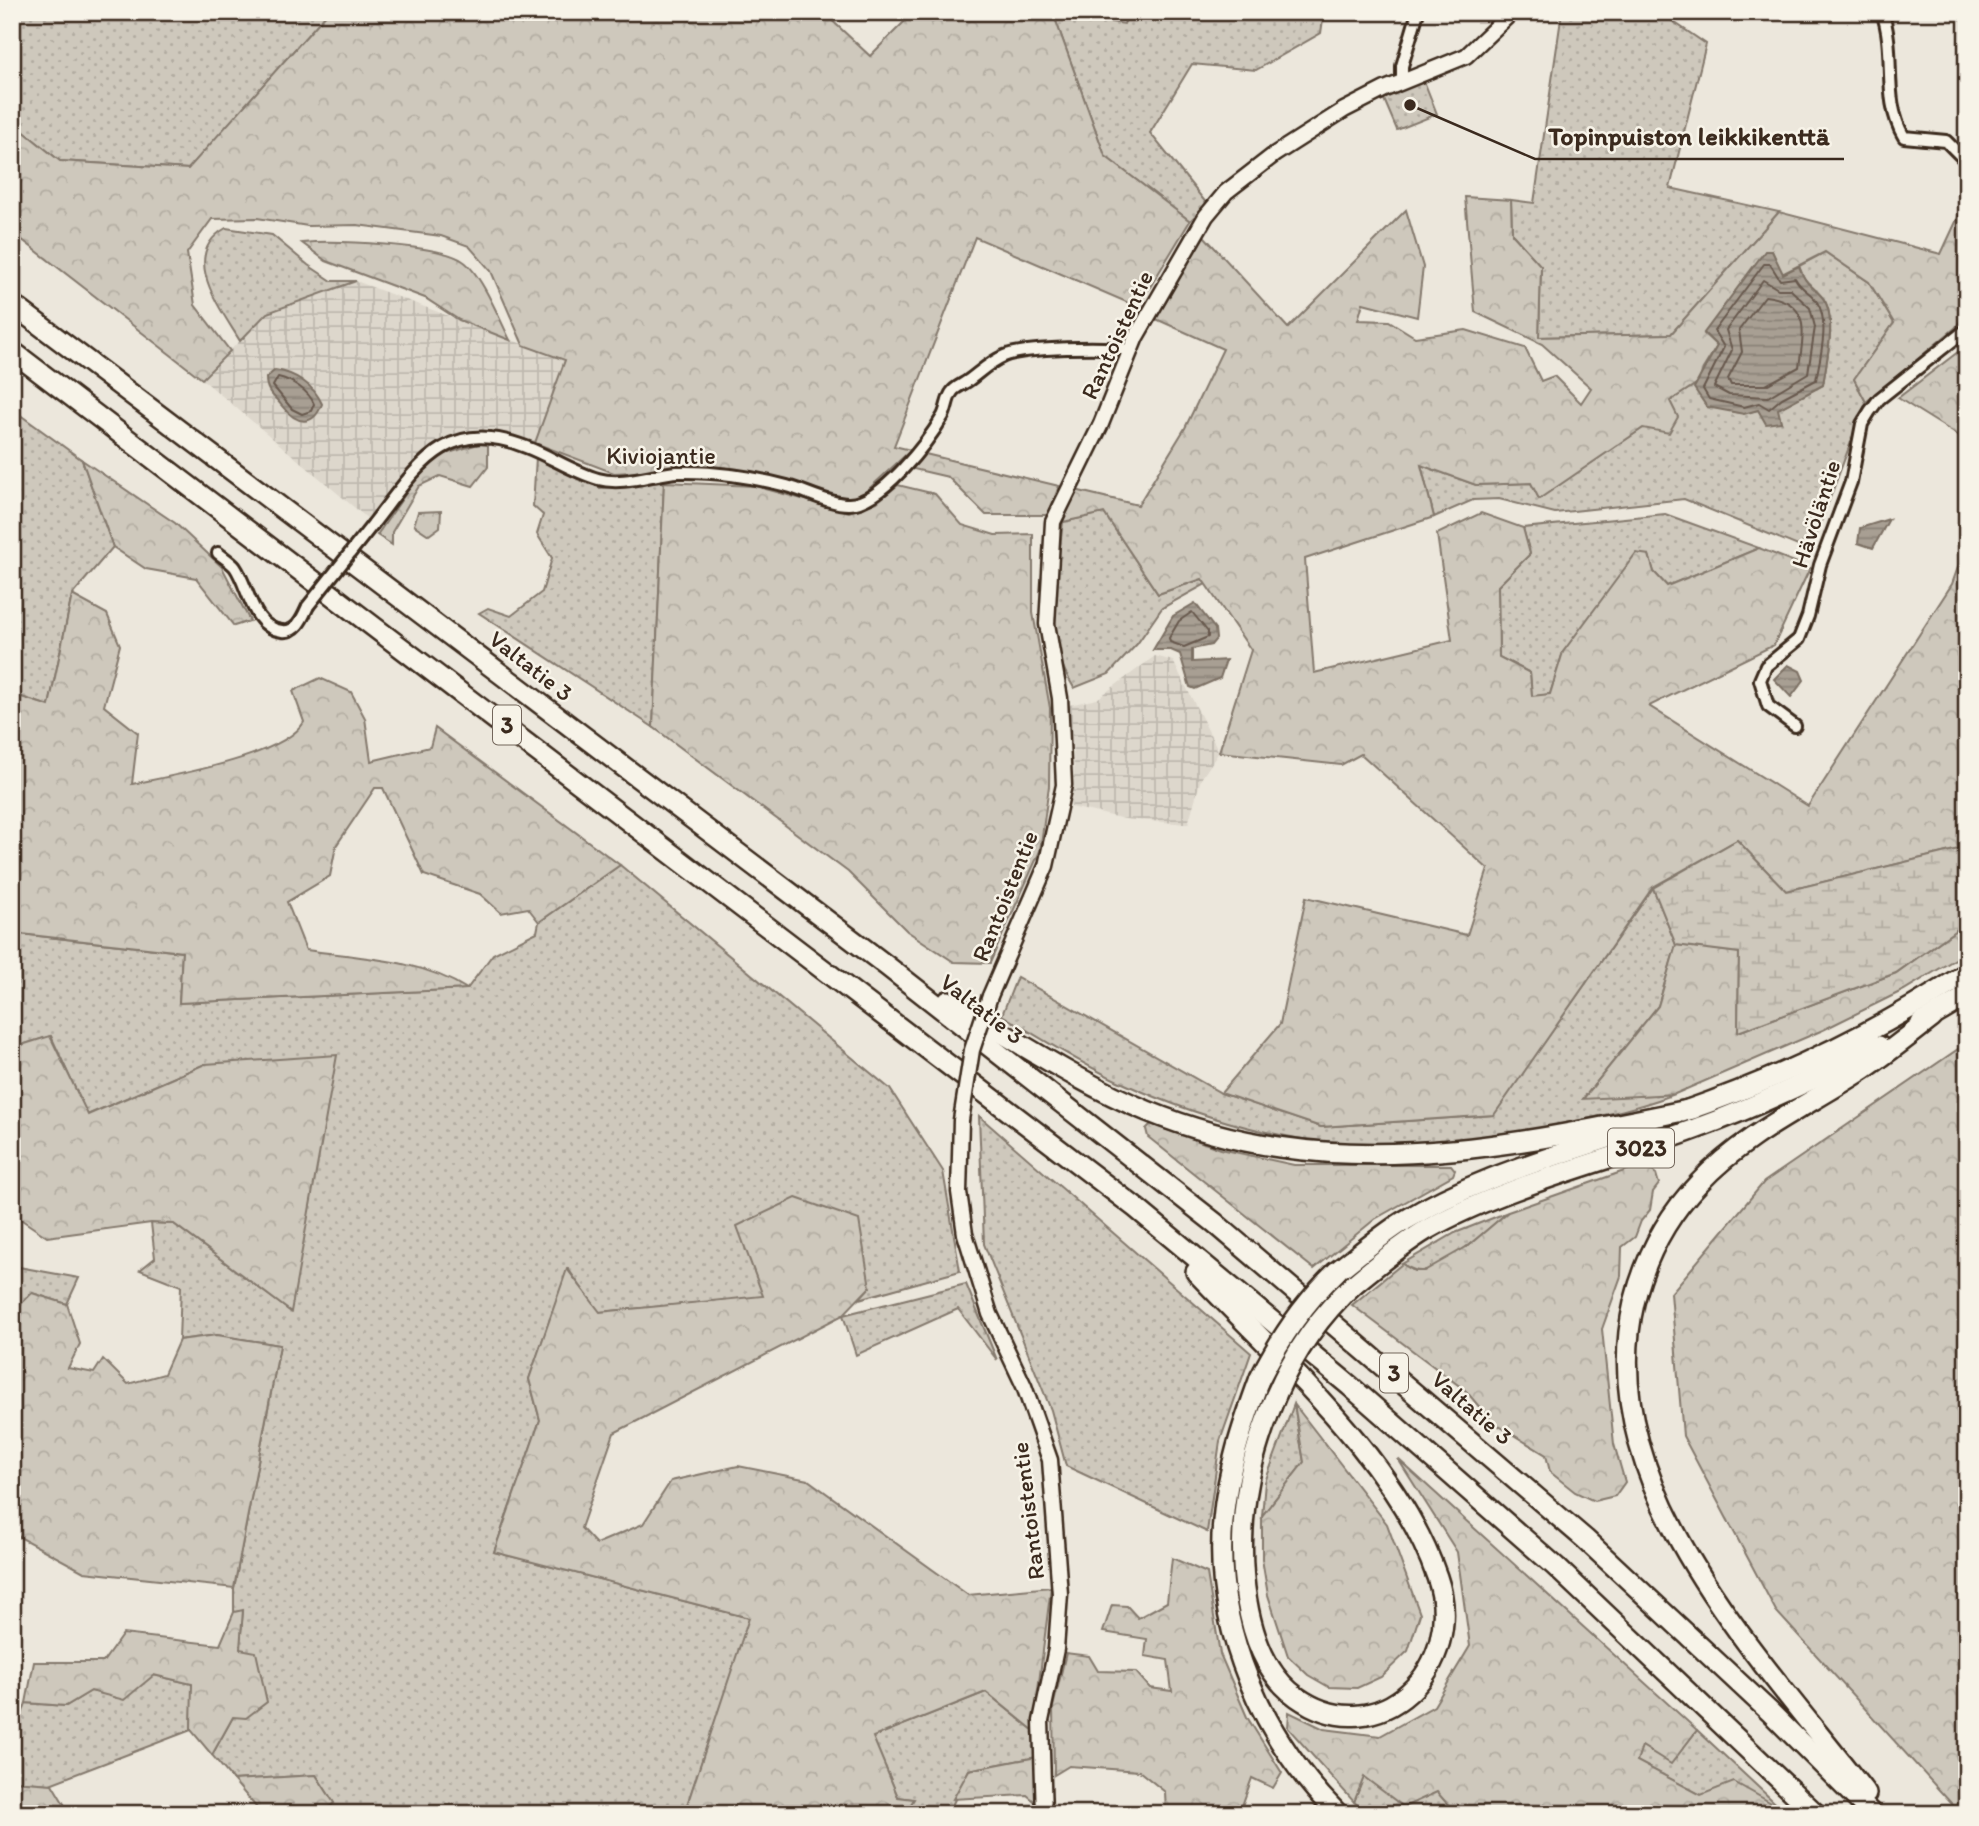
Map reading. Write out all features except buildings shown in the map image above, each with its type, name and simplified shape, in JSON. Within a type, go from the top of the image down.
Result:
[{"type":"highway","name":"Valtatie 3","points":[[12,304],[887,966],[1215,1223],[1384,1364],[1585,1539],[1770,1712],[1872,1814]]},
{"type":"highway","name":"3","points":[[12,351],[1136,1208],[1350,1385],[1555,1566],[1816,1814]]},
{"type":"highway","points":[[887,966],[1093,1084],[1146,1110],[1198,1129],[1293,1149],[1386,1155],[1446,1152],[1547,1139],[1693,1109]]},
{"type":"highway","name":"3023","points":[[1338,1814],[1304,1778],[1266,1717],[1242,1663],[1224,1576],[1223,1522],[1233,1458],[1260,1378],[1280,1339],[1336,1272],[1405,1220],[1439,1202],[1510,1173],[1693,1109],[1814,1057],[1910,1007],[1967,973]]},
{"type":"highway","name":"3023","points":[[1136,1208],[1339,1421],[1402,1507],[1427,1553],[1443,1603],[1440,1646],[1429,1670],[1416,1686],[1403,1698],[1379,1709],[1340,1714],[1304,1702],[1280,1682],[1256,1640],[1244,1573],[1247,1487],[1264,1424],[1276,1395],[1298,1352],[1319,1320],[1354,1284],[1401,1246],[1452,1218],[1779,1095],[1932,1018],[1967,996]]},
{"type":"highway","points":[[1882,1814],[1778,1684],[1721,1604],[1679,1537],[1654,1488],[1642,1454],[1632,1420],[1626,1375],[1631,1315],[1642,1275],[1663,1229],[1685,1199],[1732,1153],[1866,1068],[1932,1018]]},
{"type":"street","points":[[1402,82],[1402,66],[1418,12]]},
{"type":"street","name":"Rantoistentie","points":[[1044,1814],[1041,1721],[1056,1649],[1060,1594],[1050,1460],[1024,1386],[990,1314],[968,1244],[960,1192],[961,1120],[972,1050],[990,996],[1046,866],[1064,785],[1060,698],[1047,624],[1053,522],[1101,424],[1130,350],[1206,216],[1226,192],[1296,139],[1344,110],[1402,82],[1466,56],[1512,12]]},
{"type":"street","points":[[1882,12],[1889,32],[1890,102],[1896,123],[1904,137],[1946,141],[1955,147],[1967,162]]},
{"type":"street","name":"Hävöläntie","points":[[1795,726],[1768,706],[1760,680],[1766,666],[1799,639],[1804,627],[1820,565],[1851,482],[1862,424],[1879,399],[1967,328]]},
{"type":"street","name":"Kiviojantie","points":[[218,553],[234,566],[262,622],[271,628],[287,631],[301,621],[308,606],[373,524],[423,462],[439,447],[491,436],[524,446],[599,479],[633,480],[677,472],[723,475],[784,485],[847,504],[859,502],[876,493],[900,470],[944,415],[952,391],[986,365],[1006,355],[1026,352],[1110,346],[1130,350]]},
{"type":"shaded area","points":[[356,281],[565,360],[535,443],[490,429],[458,435],[431,446],[368,519],[202,379],[267,313]]},
{"type":"shaded area","points":[[1155,656],[1173,661],[1219,752],[1201,779],[1188,824],[1125,819],[1071,807],[1074,767],[1069,705],[1097,699]]},
{"type":"green space","points":[[12,12],[328,12],[189,169],[60,161],[12,122]]},
{"type":"green space","points":[[328,12],[823,12],[870,56],[914,12],[1053,13],[1105,156],[1190,221],[1138,307],[975,237],[894,446],[911,450],[860,497],[841,497],[801,486],[654,471],[614,473],[535,443],[565,360],[523,345],[491,271],[469,246],[441,236],[357,225],[308,226],[257,218],[212,219],[187,253],[195,305],[230,351],[202,379],[12,232],[12,122],[60,161],[188,169]]},
{"type":"green space","points":[[1129,12],[1324,12],[1321,33],[1256,70],[1192,64],[1150,133],[1207,204],[1190,221],[1105,156],[1053,13],[1124,24]]},
{"type":"green space","points":[[1562,12],[1659,12],[1706,44],[1670,188],[1779,212],[1671,334],[1539,337],[1541,266],[1512,234],[1511,200],[1534,203]]},
{"type":"green space","points":[[1424,81],[1437,114],[1397,130],[1383,97]]},
{"type":"green space","points":[[1465,197],[1511,200],[1512,234],[1541,266],[1539,337],[1671,334],[1779,212],[1941,254],[1967,198],[1967,312],[1955,328],[1866,402],[1854,379],[1894,323],[1869,282],[1825,252],[1782,274],[1772,251],[1704,334],[1717,346],[1703,369],[1699,382],[1670,401],[1678,417],[1669,433],[1643,428],[1539,499],[1531,483],[1476,485],[1421,465],[1434,517],[1305,559],[1314,673],[1452,640],[1437,534],[1481,513],[1523,528],[1530,554],[1498,586],[1499,657],[1530,673],[1532,696],[1550,694],[1563,652],[1636,553],[1649,555],[1654,572],[1667,586],[1759,548],[1810,568],[1774,645],[1649,706],[1808,806],[1952,584],[1967,542],[1967,847],[1786,891],[1737,840],[1653,887],[1494,1115],[1321,1127],[1221,1093],[1280,1024],[1306,897],[1467,935],[1488,869],[1361,754],[1341,765],[1219,752],[1251,650],[1202,579],[1158,594],[1104,513],[1063,522],[1075,490],[1138,505],[1185,428],[1223,349],[1156,319],[1204,236],[1288,328],[1406,210],[1423,267],[1417,317],[1363,303],[1358,320],[1389,321],[1415,337],[1466,330],[1525,348],[1541,381],[1554,376],[1581,403],[1591,388],[1542,344],[1475,312]]},
{"type":"green space","points":[[226,228],[272,235],[332,281],[356,281],[267,313],[240,341],[215,298],[204,267],[205,253],[212,239]]},
{"type":"green space","points":[[302,243],[386,244],[451,255],[463,261],[477,276],[510,340],[459,320],[425,298],[326,261]]},
{"type":"green space","points":[[1825,252],[1869,282],[1894,323],[1854,379],[1866,402],[1810,551],[1684,499],[1555,513],[1499,499],[1473,500],[1434,517],[1421,465],[1476,485],[1531,483],[1539,498],[1643,428],[1670,401],[1699,382],[1723,408],[1738,413],[1758,410],[1781,422],[1777,409],[1823,385],[1830,340],[1827,305],[1806,281],[1799,266]]},
{"type":"green space","points":[[1967,345],[1967,441],[1898,398]]},
{"type":"green space","points":[[12,409],[82,460],[113,547],[72,595],[49,706],[12,694]]},
{"type":"green space","points":[[488,441],[488,467],[473,486],[440,476],[419,486],[392,532],[392,545],[377,535],[420,473],[442,455]]},
{"type":"green space","points":[[921,453],[1059,486],[1048,515],[986,515],[948,477],[909,468]]},
{"type":"green space","points":[[536,457],[600,488],[664,482],[653,727],[479,613],[488,608],[511,616],[542,592],[552,558],[537,534],[543,515],[533,506]]},
{"type":"green space","points":[[82,460],[175,523],[222,567],[250,621],[234,626],[196,578],[146,569],[113,547]]},
{"type":"green space","points":[[664,482],[755,486],[849,512],[877,502],[898,485],[935,494],[962,525],[995,535],[1033,534],[1033,613],[1050,708],[1049,786],[1040,851],[990,963],[954,962],[907,931],[848,872],[653,727]]},
{"type":"green space","points":[[441,511],[440,527],[429,535],[414,525],[418,512]]},
{"type":"green space","points":[[1104,513],[1158,594],[1202,579],[1206,584],[1162,608],[1137,644],[1109,674],[1074,688],[1063,666],[1056,629],[1055,592],[1063,522]]},
{"type":"green space","points":[[1665,514],[1759,548],[1667,586],[1654,572],[1649,555],[1563,652],[1550,694],[1532,697],[1530,673],[1499,657],[1498,586],[1530,554],[1523,528]]},
{"type":"green space","points":[[72,595],[107,614],[120,645],[104,706],[138,733],[132,784],[226,763],[275,745],[293,734],[304,722],[293,691],[320,678],[351,692],[365,718],[371,761],[430,747],[435,728],[620,865],[539,922],[528,908],[501,913],[480,894],[424,875],[383,788],[375,788],[336,846],[330,876],[287,902],[306,950],[410,966],[430,971],[467,989],[179,1003],[182,952],[12,933],[12,694],[49,706]]},
{"type":"green space","points":[[1737,840],[1786,891],[1967,847],[1967,922],[1896,973],[1738,1032],[1739,953],[1676,945],[1653,888]]},
{"type":"green space","points":[[620,865],[890,1089],[943,1171],[960,1271],[859,1299],[870,1287],[599,1312],[568,1269],[529,1379],[540,1420],[494,1552],[750,1618],[684,1814],[321,1814],[334,1803],[316,1775],[233,1780],[212,1755],[233,1717],[243,1611],[234,1612],[234,1588],[280,1345],[217,1335],[179,1340],[181,1286],[140,1270],[155,1258],[151,1223],[174,1224],[290,1311],[205,1064],[87,1115],[51,1036],[12,1048],[12,933],[182,952],[179,1003],[467,989],[493,954],[537,932],[539,922]]},
{"type":"green space","points":[[1653,888],[1676,945],[1658,1006],[1584,1098],[1675,1094],[1611,1114],[1567,1123],[1421,1145],[1343,1144],[1265,1132],[1190,1110],[1118,1081],[1059,1050],[1002,1015],[1017,977],[1221,1093],[1321,1127],[1493,1115]]},
{"type":"green space","points":[[1967,922],[1967,952],[1904,990],[1823,1030],[1675,1094],[1583,1099],[1658,1006],[1676,945],[1739,952],[1738,1032],[1896,973]]},
{"type":"green space","points":[[50,1036],[88,1115],[205,1064],[337,1055],[291,1312],[174,1224],[151,1223],[47,1237],[16,1216],[12,1187],[12,1048]]},
{"type":"green space","points":[[1967,1043],[1967,1814],[1961,1814],[1776,1611],[1683,1436],[1671,1293],[1764,1182]]},
{"type":"green space","points":[[979,1116],[1251,1353],[1220,1441],[1207,1532],[1066,1466],[1051,1410],[984,1244]]},
{"type":"green space","points":[[1151,1124],[1221,1149],[1294,1165],[1451,1165],[1455,1170],[1453,1175],[1375,1219],[1314,1269],[1148,1137],[1146,1129]]},
{"type":"green space","points":[[1644,1164],[1656,1174],[1659,1184],[1653,1192],[1650,1210],[1641,1221],[1635,1237],[1622,1247],[1621,1276],[1602,1329],[1614,1444],[1625,1482],[1615,1496],[1594,1501],[1575,1492],[1550,1472],[1546,1455],[1491,1421],[1466,1391],[1352,1305],[1402,1264],[1414,1271],[1424,1271],[1468,1246],[1508,1212]]},
{"type":"green space","points":[[796,1198],[859,1220],[870,1287],[843,1315],[614,1433],[581,1528],[596,1544],[643,1524],[671,1481],[738,1466],[808,1480],[968,1595],[1051,1587],[1033,1730],[986,1692],[873,1737],[898,1797],[914,1799],[905,1814],[684,1814],[749,1618],[494,1552],[540,1420],[529,1379],[567,1269],[600,1312],[763,1296],[737,1226]]},
{"type":"green space","points":[[1508,1212],[1443,1263],[1422,1271],[1402,1264],[1455,1233]]},
{"type":"green space","points":[[12,1263],[19,1267],[79,1278],[67,1304],[32,1293],[12,1313]]},
{"type":"green space","points":[[966,1284],[997,1360],[958,1309],[856,1355],[843,1315]]},
{"type":"green space","points":[[32,1293],[67,1304],[80,1344],[68,1368],[94,1373],[103,1359],[128,1384],[164,1374],[179,1340],[217,1335],[280,1345],[234,1588],[84,1572],[12,1533],[12,1313]]},
{"type":"green space","points":[[1294,1404],[1304,1462],[1262,1516],[1265,1482]]},
{"type":"green space","points":[[1294,1404],[1387,1524],[1420,1614],[1408,1651],[1381,1677],[1357,1688],[1329,1687],[1308,1675],[1288,1656],[1268,1595],[1262,1559],[1262,1516],[1304,1462]]},
{"type":"green space","points":[[1398,1459],[1697,1730],[1671,1764],[1642,1746],[1637,1761],[1701,1795],[1734,1782],[1773,1804],[1765,1814],[1456,1814],[1437,1792],[1404,1807],[1364,1777],[1354,1802],[1288,1728],[1289,1712],[1324,1729],[1380,1736],[1434,1706],[1470,1646],[1457,1552]]},
{"type":"green space","points":[[1172,1558],[1207,1573],[1220,1654],[1247,1717],[1282,1773],[1273,1788],[1252,1778],[1239,1814],[1166,1814],[1165,1792],[1139,1771],[1069,1766],[1054,1775],[1053,1707],[1066,1653],[1089,1656],[1098,1671],[1136,1672],[1150,1688],[1172,1691],[1168,1660],[1145,1656],[1147,1639],[1103,1632],[1112,1605],[1127,1606],[1138,1618],[1167,1602]]},
{"type":"green space","points":[[243,1610],[240,1649],[256,1652],[267,1702],[246,1718],[233,1717],[212,1755],[191,1730],[192,1684],[154,1675],[124,1700],[91,1691],[66,1706],[26,1703],[34,1662],[103,1662],[123,1634],[220,1645],[234,1612]]},
{"type":"green space","points":[[153,1675],[193,1684],[191,1730],[50,1784],[12,1781],[12,1743],[26,1703],[66,1706],[91,1691],[124,1699]]},
{"type":"green space","points":[[986,1692],[1033,1730],[1037,1757],[969,1770],[948,1814],[905,1814],[913,1799],[898,1797],[872,1737]]},
{"type":"green space","points":[[1697,1730],[1787,1814],[1765,1814],[1772,1805],[1701,1795],[1636,1761],[1641,1745],[1671,1763]]},
{"type":"green space","points":[[1037,1757],[1039,1805],[1027,1795],[953,1799],[969,1770]]},
{"type":"green space","points":[[316,1775],[334,1803],[321,1814],[262,1814],[233,1780]]},
{"type":"green space","points":[[1364,1776],[1437,1791],[1456,1814],[1369,1814],[1354,1802]]},
{"type":"green space","points":[[12,1781],[52,1784],[70,1814],[12,1814]]},
{"type":"water","points":[[1765,251],[1772,251],[1783,274],[1799,266],[1806,281],[1827,305],[1830,327],[1823,385],[1778,409],[1781,422],[1766,424],[1758,410],[1744,414],[1707,407],[1694,388],[1717,346],[1704,333]]},
{"type":"water","points":[[275,370],[297,377],[319,397],[322,404],[314,417],[298,420],[271,394],[266,378]]},
{"type":"water","points":[[1889,519],[1873,548],[1858,543],[1860,528]]},
{"type":"water","points":[[1195,603],[1215,629],[1216,639],[1211,645],[1192,649],[1192,662],[1226,660],[1220,678],[1195,689],[1190,687],[1180,654],[1171,650],[1153,650],[1173,616]]},
{"type":"water","points":[[1788,665],[1800,671],[1804,680],[1791,697],[1774,679]]},
{"type":"place","name":"Topinpuiston leikkikenttä","points":[[1410,105]]}]
